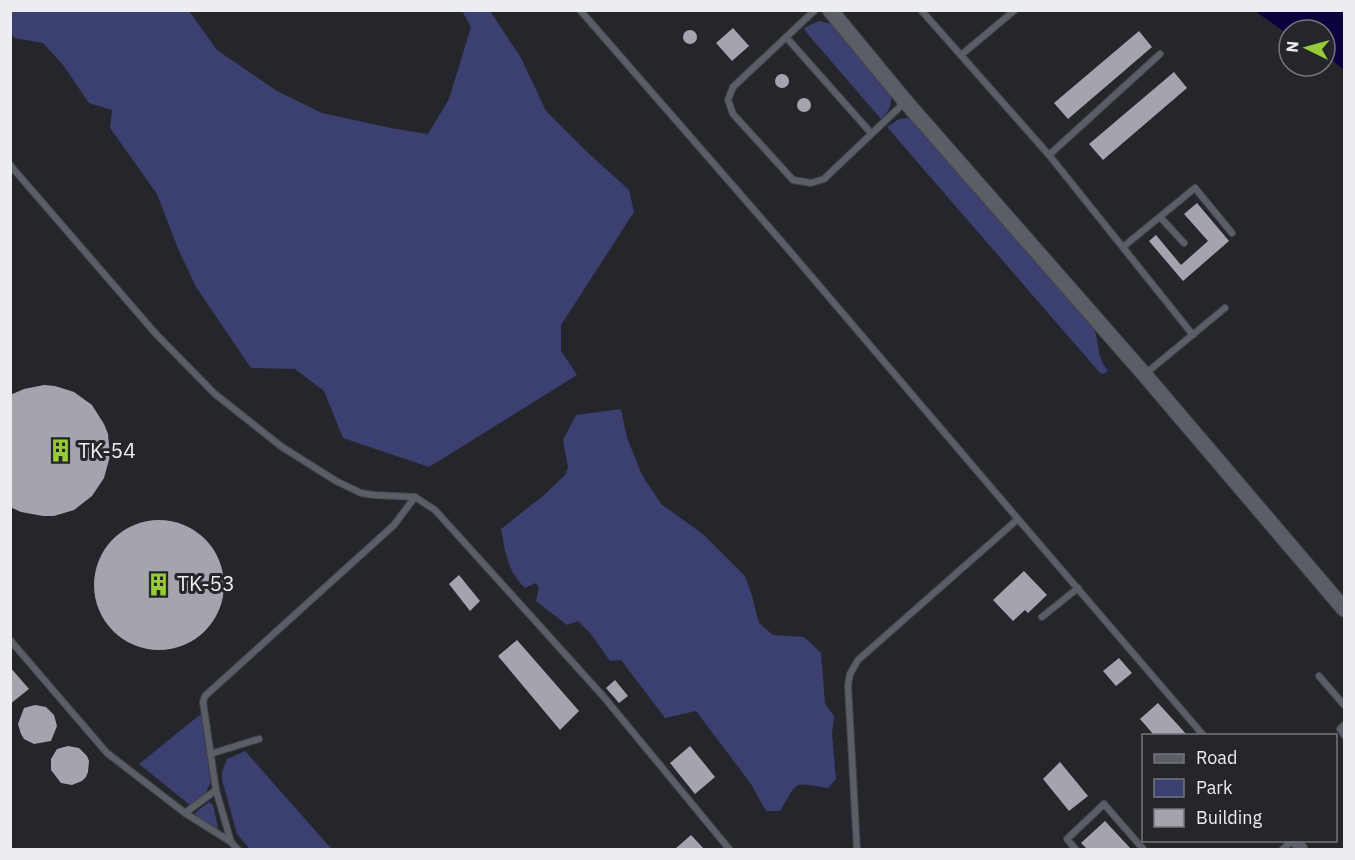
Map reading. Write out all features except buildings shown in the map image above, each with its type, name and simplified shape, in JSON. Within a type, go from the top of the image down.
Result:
[{"type":"street","points":[[830,10],[905,101],[1144,374],[1344,609]]},
{"type":"lane","points":[[580,10],[789,249],[1203,734]]},
{"type":"lane","points":[[815,10],[733,87],[728,100],[733,114],[793,180],[811,183],[824,179],[905,101]]},
{"type":"lane","points":[[921,10],[1049,155],[1193,335]]},
{"type":"lane","points":[[961,55],[1015,10]]},
{"type":"lane","points":[[786,37],[871,133]]},
{"type":"lane","points":[[1049,155],[1160,54]]},
{"type":"lane","points":[[10,165],[156,334],[215,394],[282,447],[336,481],[361,493],[415,497],[435,510],[603,696],[730,849]]},
{"type":"lane","points":[[1123,247],[1196,188],[1232,233]]},
{"type":"lane","points":[[1160,217],[1184,243]]},
{"type":"lane","points":[[1144,374],[1225,308]]},
{"type":"lane","points":[[231,842],[216,790],[202,702],[205,696],[394,525],[415,497]]},
{"type":"lane","points":[[857,849],[850,674],[858,660],[1018,519]]},
{"type":"lane","points":[[1042,618],[1078,588]]},
{"type":"lane","points":[[10,640],[107,753],[185,813],[231,842],[238,849]]},
{"type":"lane","points":[[1319,676],[1344,705]]},
{"type":"lane","points":[[1344,725],[1340,729],[1344,735]]},
{"type":"lane","points":[[210,754],[258,739]]},
{"type":"lane","points":[[185,813],[216,790]]},
{"type":"lane","points":[[1076,849],[1067,839],[1104,804],[1144,849]]},
{"type":"green space","points":[[11,10],[189,11],[217,50],[277,91],[322,113],[428,134],[449,99],[471,27],[462,11],[490,11],[521,58],[546,111],[629,190],[634,212],[561,325],[561,351],[577,375],[429,467],[343,438],[324,391],[295,369],[251,368],[196,287],[157,194],[110,128],[112,110],[89,103],[63,65],[43,43],[14,38],[11,32]]},
{"type":"green space","points":[[819,21],[832,24],[889,90],[890,106],[881,119],[806,32],[804,28]]},
{"type":"green space","points":[[899,119],[913,119],[1091,324],[1101,359],[1108,370],[1104,374],[1100,373],[887,127]]},
{"type":"green space","points":[[621,409],[627,438],[642,475],[661,504],[704,535],[745,576],[759,623],[773,635],[804,637],[821,653],[825,704],[834,716],[832,734],[836,779],[828,788],[797,786],[780,811],[766,811],[751,784],[696,711],[665,718],[621,660],[610,661],[590,633],[578,621],[567,625],[536,601],[539,588],[536,583],[525,588],[510,568],[501,529],[543,496],[565,475],[568,467],[563,440],[576,415]]},
{"type":"green space","points":[[201,714],[211,782],[203,798],[190,805],[139,764]]},
{"type":"green space","points":[[245,751],[332,849],[250,849],[237,834],[222,780],[222,772],[227,759]]},
{"type":"green space","points":[[209,802],[213,805],[217,830],[195,815]]},
{"type":"shaded area","points":[[1255,11],[1344,11],[1344,70],[1337,64],[1337,18],[1277,18],[1277,27]]},
{"type":"place","name":"TK-54","points":[[60,451]]},
{"type":"place","name":"TK-53","points":[[159,584]]}]
